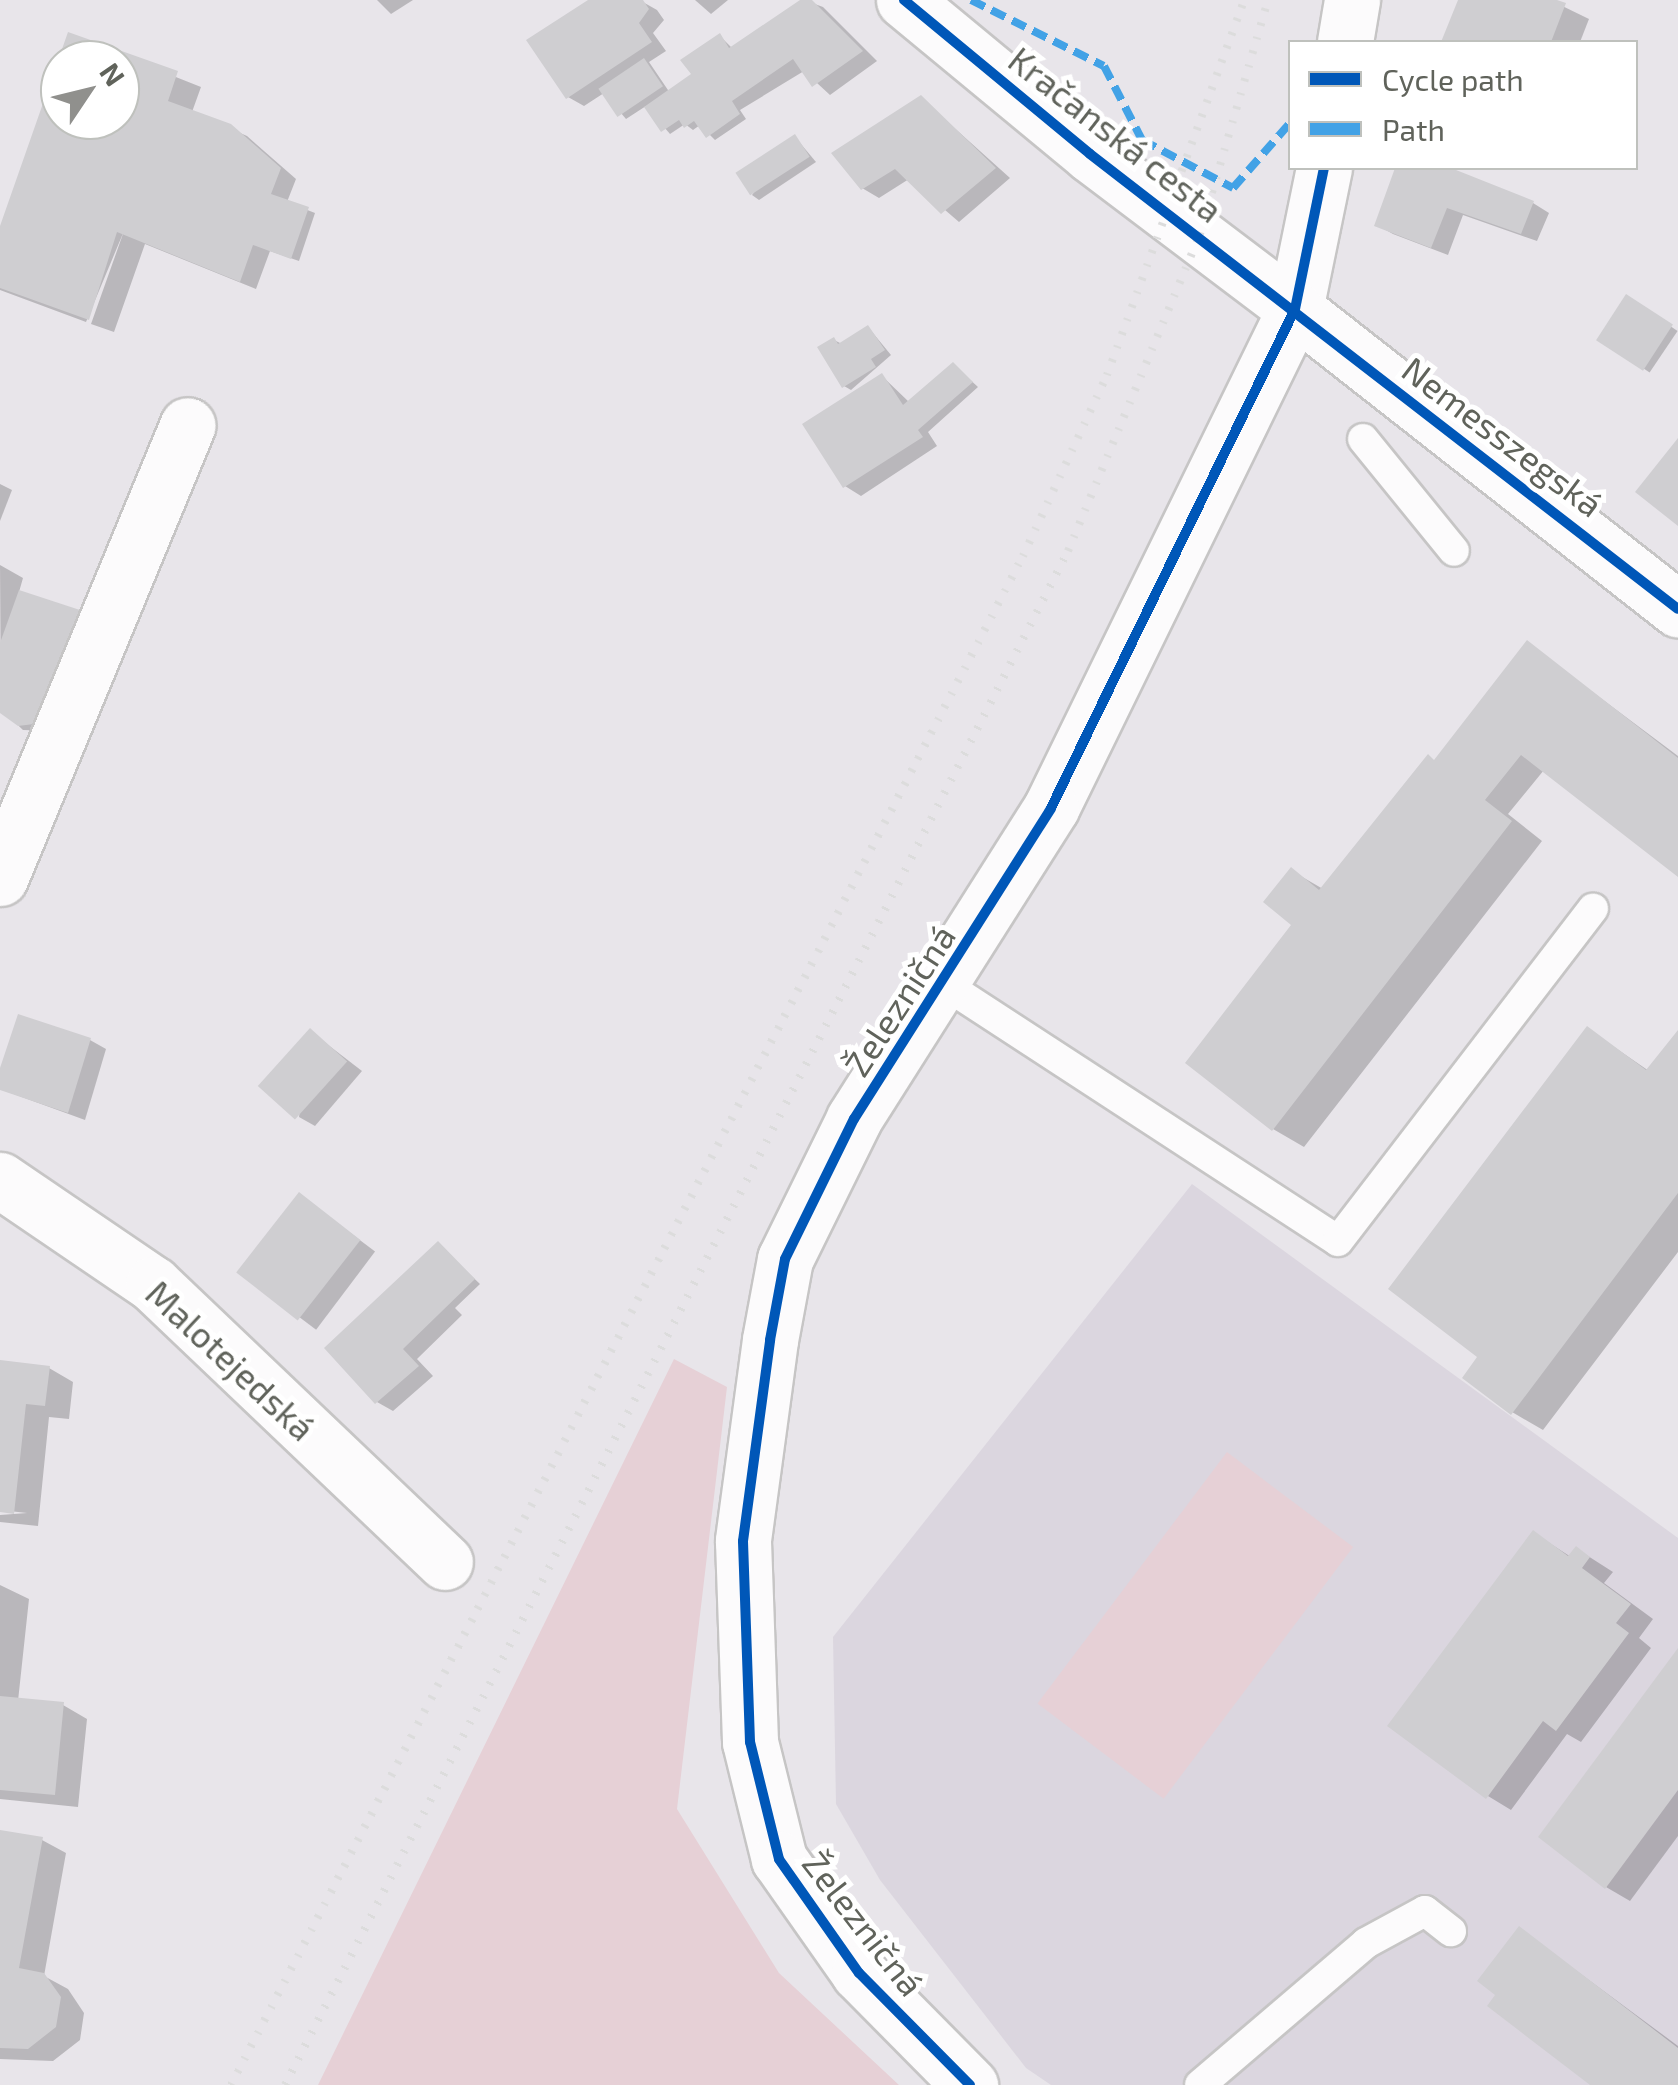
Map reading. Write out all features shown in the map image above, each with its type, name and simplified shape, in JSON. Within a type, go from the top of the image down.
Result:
[{"type":"street","name":"Kračanská cesta","points":[[904,0],[1090,154],[1295,309]]},
{"type":"street","points":[[1346,40],[1352,0]]},
{"type":"street","name":"Železničná","points":[[970,2085],[859,1973],[779,1859],[750,1742],[742,1541],[786,1259],[854,1119],[944,984],[1051,808],[1295,309],[1324,170]]},
{"type":"street","name":"Nemesszegská","points":[[1295,309],[1678,608]]},
{"type":"street","points":[[0,878],[188,425]]},
{"type":"street","name":"Malotejedská","points":[[0,1180],[153,1284],[445,1562]]},
{"type":"lane","points":[[1363,438],[1454,552]]},
{"type":"lane","points":[[944,984],[1338,1241],[1593,909]]},
{"type":"lane","points":[[1200,2085],[1366,1943],[1424,1911],[1450,1932]]},
{"type":"shaded area","points":[[1192,1184],[1678,1538],[1678,2085],[1051,2085],[1026,2068],[880,1880],[836,1804],[833,1637]]},
{"type":"shaded area","points":[[674,1359],[727,1387],[677,1809],[779,1973],[899,2085],[318,2085]]},
{"type":"shaded area","points":[[1227,1452],[1353,1547],[1164,1799],[1037,1704]]},
{"type":"building","points":[[588,0],[643,0],[649,9],[639,23],[652,42],[566,99],[526,40]]},
{"type":"building","points":[[800,0],[812,0],[863,51],[812,87],[793,59],[732,101],[740,114],[706,138],[694,121],[684,128],[679,120],[661,132],[644,107],[691,74],[680,60],[720,33],[729,48]]},
{"type":"building","points":[[1458,0],[1566,3],[1552,40],[1442,40]]},
{"type":"building","points":[[68,32],[91,40],[65,40]]},
{"type":"building","points":[[140,58],[178,71],[168,101],[231,124],[281,168],[271,194],[309,207],[291,259],[253,245],[240,282],[117,232],[89,320],[0,288],[0,226],[40,112],[40,140],[140,140]]},
{"type":"building","points":[[644,58],[663,86],[617,117],[598,89]]},
{"type":"building","points":[[921,95],[996,168],[941,214],[895,169],[861,190],[831,153]]},
{"type":"building","points":[[795,134],[810,157],[750,195],[735,173]]},
{"type":"building","points":[[1394,170],[1456,170],[1534,201],[1521,234],[1447,208],[1431,248],[1374,226]]},
{"type":"building","points":[[1626,294],[1673,324],[1643,371],[1596,340]]},
{"type":"building","points":[[868,325],[885,350],[871,359],[876,367],[842,388],[817,347],[834,337],[838,344]]},
{"type":"building","points":[[953,362],[973,382],[918,430],[923,437],[843,488],[802,424],[882,373],[903,405]]},
{"type":"building","points":[[1678,438],[1678,526],[1635,492]]},
{"type":"building","points":[[19,590],[83,611],[42,723],[18,726],[0,713],[0,643]]},
{"type":"building","points":[[1527,640],[1678,758],[1678,877],[1521,755],[1485,800],[1512,821],[1272,1131],[1185,1063],[1291,925],[1263,902],[1291,867],[1319,890],[1428,754],[1434,760]]},
{"type":"building","points":[[18,1014],[91,1038],[68,1113],[0,1090],[0,1068]]},
{"type":"building","points":[[1587,1026],[1646,1070],[1678,1030],[1678,1193],[1511,1415],[1462,1378],[1477,1357],[1388,1289]]},
{"type":"building","points":[[310,1028],[347,1061],[295,1119],[258,1086]]},
{"type":"building","points":[[299,1192],[360,1240],[298,1320],[236,1272]]},
{"type":"building","points":[[438,1241],[475,1279],[403,1349],[419,1366],[375,1404],[324,1348]]},
{"type":"building","points":[[0,1360],[50,1366],[45,1406],[26,1404],[14,1514],[0,1512]]},
{"type":"building","points":[[1533,1530],[1568,1556],[1576,1546],[1590,1557],[1582,1568],[1631,1604],[1616,1623],[1629,1633],[1556,1731],[1543,1721],[1486,1799],[1387,1726]]},
{"type":"building","points":[[1678,1648],[1678,1790],[1605,1889],[1538,1837]]},
{"type":"building","points":[[0,1696],[64,1702],[55,1795],[0,1790]]},
{"type":"building","points":[[0,1830],[43,1837],[19,1968],[44,1973],[61,1997],[56,2027],[28,2049],[0,2048]]},
{"type":"building","points":[[1519,1926],[1678,2048],[1678,2085],[1590,2085],[1487,2006],[1495,1995],[1477,1981]]},
{"type":"railway","points":[[231,2085],[1023,556],[1107,375],[1244,0]]},
{"type":"railway","points":[[285,2085],[1068,551],[1200,234],[1268,0]]},
{"type":"marked path","points":[[971,0],[1104,66],[1142,140],[1233,188],[1288,125]]},
{"type":"cycle path","points":[[904,0],[1090,154],[1678,609]]},
{"type":"cycle path","points":[[970,2085],[859,1973],[779,1859],[750,1742],[743,1541],[770,1340],[785,1259],[854,1119],[1051,808],[1295,309],[1324,170]]}]
